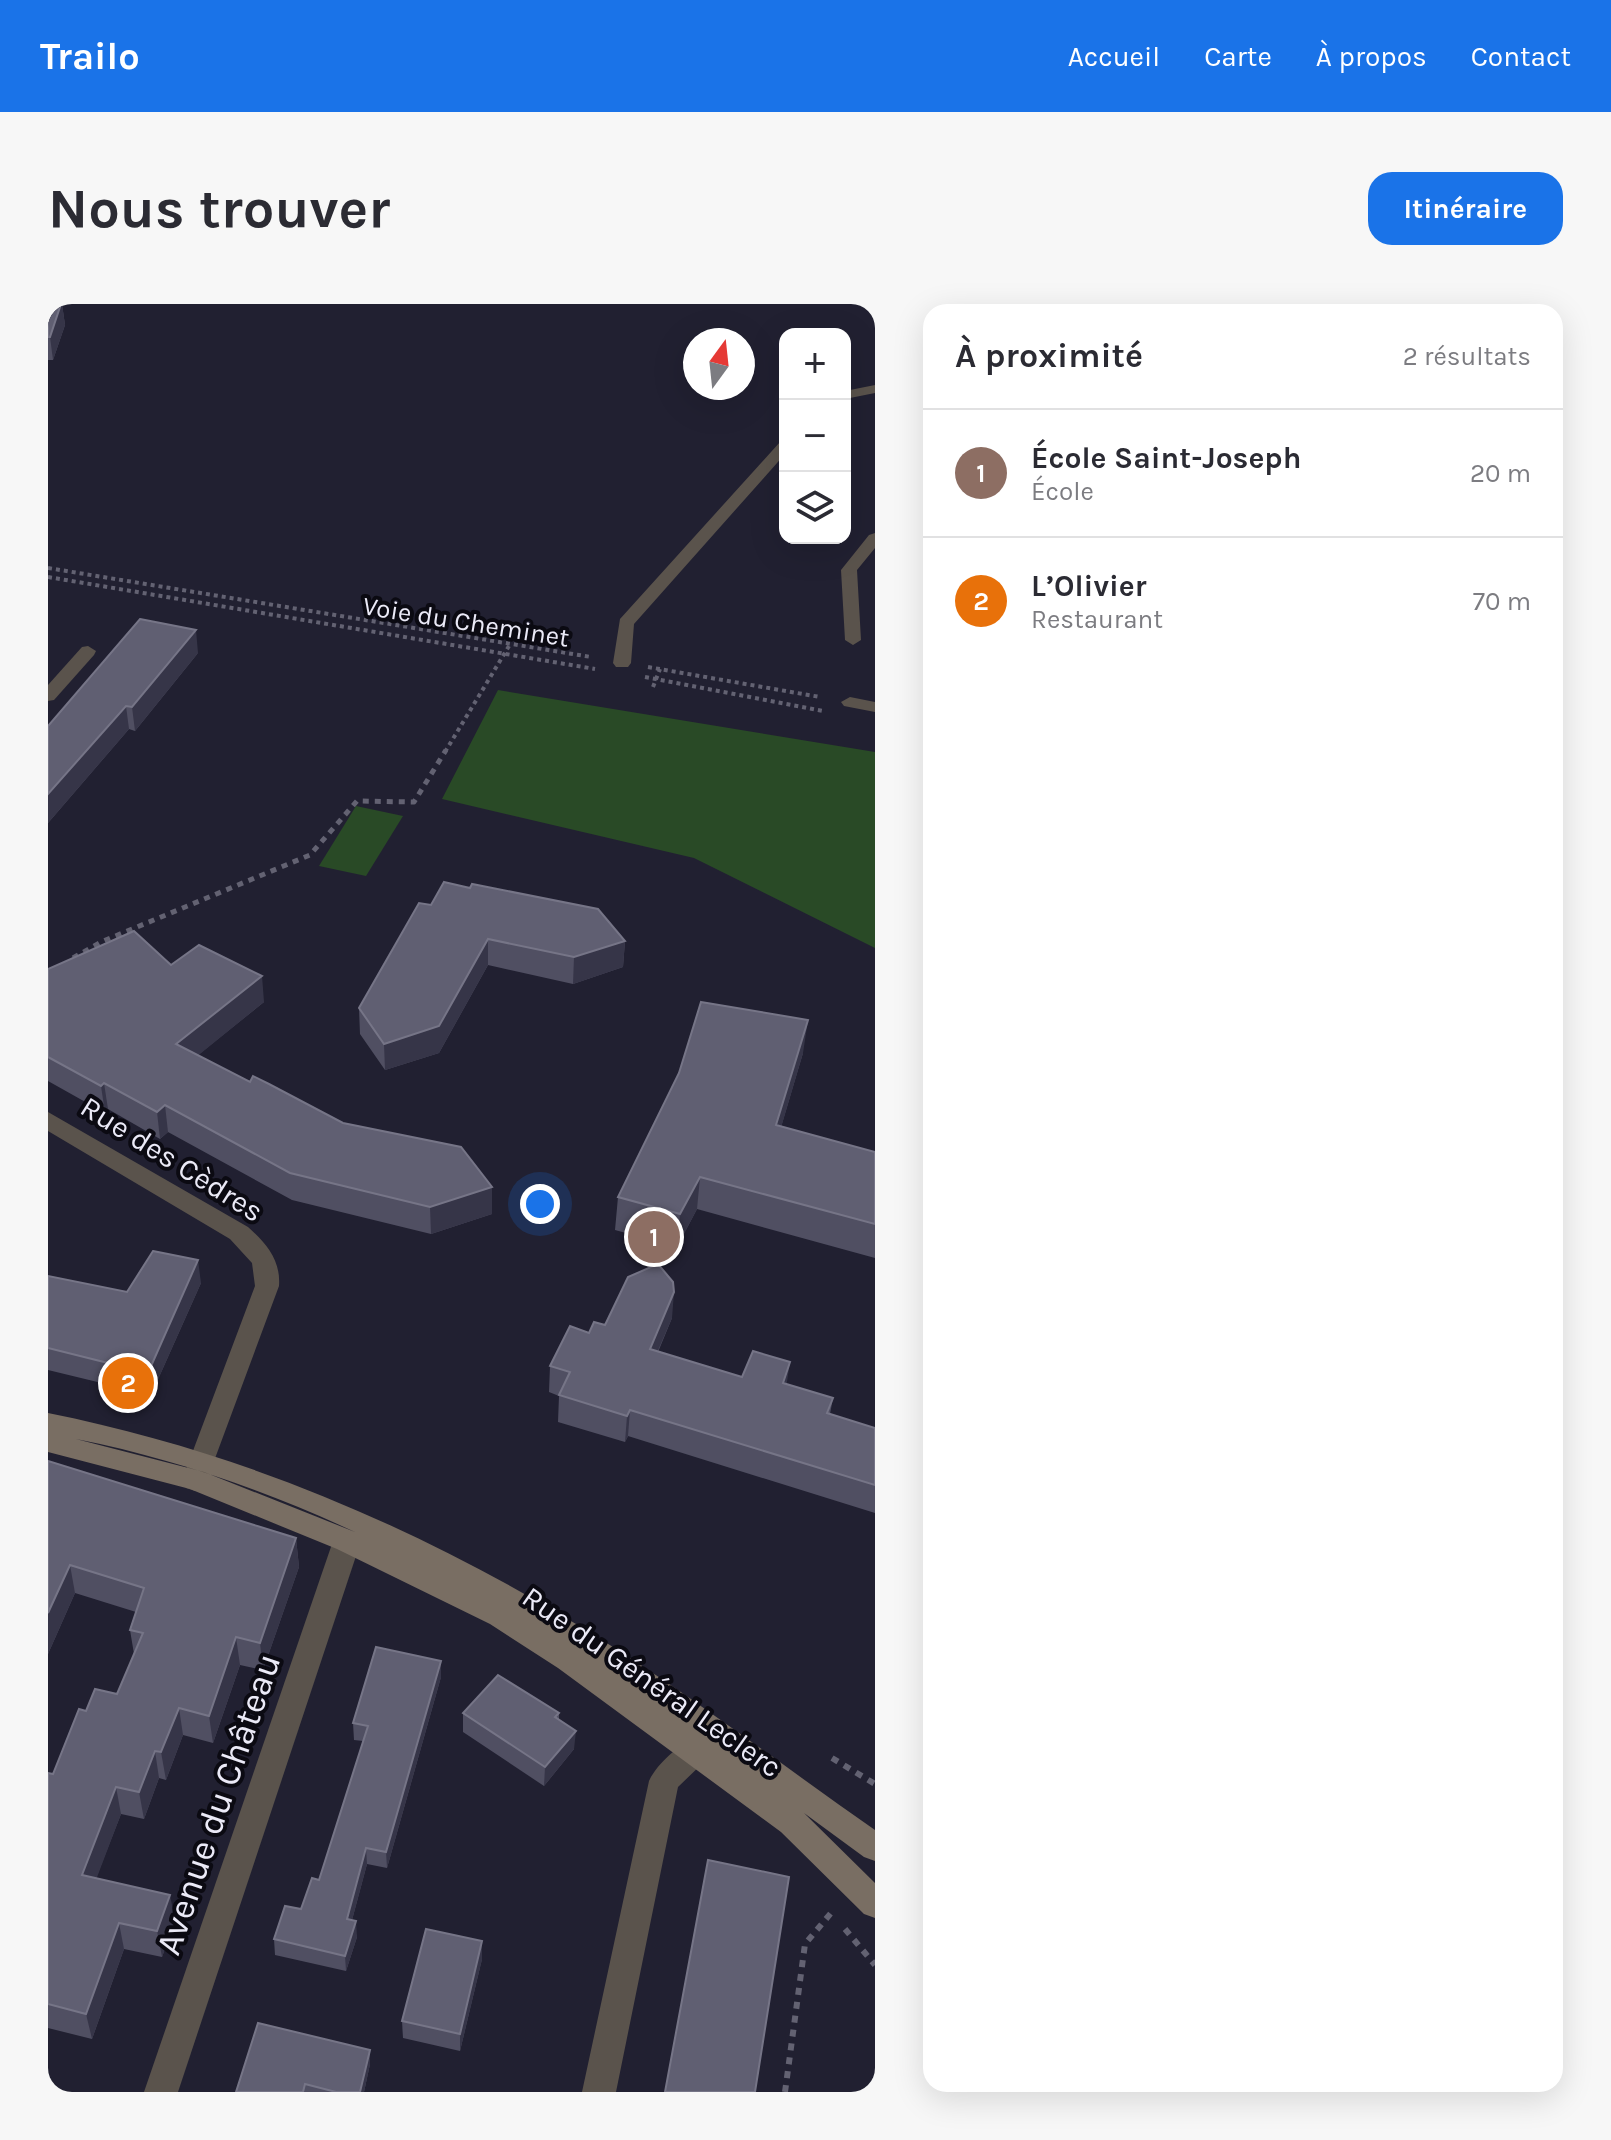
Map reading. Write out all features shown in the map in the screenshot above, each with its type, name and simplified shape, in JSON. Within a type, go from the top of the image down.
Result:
[{"type":"main road","name":"Rue du Général Leclerc","points":[[48,1423],[199,1471],[351,1531],[500,1616],[875,1847]]},
{"type":"main road","name":"Rue du Général Leclerc","points":[[48,1442],[199,1471]]},
{"type":"main road","name":"Rue du Général Leclerc","points":[[704,1742],[792,1822],[875,1904]]},
{"type":"street","name":"Rue des Cèdres","points":[[48,1120],[239,1233],[254,1245],[266,1263],[269,1275],[267,1286],[199,1471]]},
{"type":"street","name":"Avenue du Château","points":[[161,2092],[351,1531]]},
{"type":"street","points":[[599,2092],[664,1781],[704,1742]]},
{"type":"lane","points":[[851,394],[875,389]]},
{"type":"lane","points":[[627,669],[626,623],[779,452]]},
{"type":"lane","points":[[853,640],[849,570],[875,538]]},
{"type":"lane","points":[[48,696],[88,651]]},
{"type":"lane","points":[[850,702],[875,707]]},
{"type":"path","name":"Voie du Cheminet","points":[[48,568],[165,584],[509,646],[627,669],[656,679],[827,712]]},
{"type":"path","name":"Voie du Cheminet","points":[[48,577],[602,671]]},
{"type":"path","points":[[61,965],[101,942],[310,855],[357,801],[414,802],[509,646]]},
{"type":"path","name":"Voie du Cheminet","points":[[627,669],[660,669],[850,702]]},
{"type":"path","points":[[653,687],[660,669]]},
{"type":"path","points":[[832,1758],[875,1784]]},
{"type":"path","points":[[785,2092],[805,1944],[831,1913],[875,1965]]},
{"type":"green space","points":[[498,690],[875,752],[875,948],[694,858],[442,799]]},
{"type":"green space","points":[[356,806],[403,816],[366,876],[319,866]]},
{"type":"building","points":[[48,304],[61,304],[50,337],[48,337]]},
{"type":"building","points":[[140,619],[196,630],[132,707],[126,706],[48,794],[48,726]]},
{"type":"building","points":[[444,882],[470,888],[472,884],[598,909],[625,941],[574,957],[488,939],[439,1026],[384,1044],[359,1008],[419,903],[431,905]]},
{"type":"building","points":[[134,931],[171,965],[199,945],[262,976],[176,1044],[250,1082],[253,1076],[343,1123],[461,1147],[492,1187],[430,1207],[290,1173],[165,1105],[157,1112],[48,1057],[48,969]]},
{"type":"building","points":[[701,1002],[808,1020],[776,1125],[875,1152],[875,1224],[700,1177],[680,1214],[618,1197],[679,1073]]},
{"type":"building","points":[[153,1251],[198,1260],[148,1373],[48,1348],[48,1276],[127,1292]]},
{"type":"building","points":[[658,1264],[673,1282],[674,1292],[650,1349],[742,1377],[753,1351],[790,1362],[783,1383],[833,1398],[827,1413],[875,1428],[875,1485],[630,1410],[627,1416],[559,1395],[570,1372],[550,1366],[570,1326],[589,1333],[594,1322],[605,1325],[628,1277]]},
{"type":"building","points":[[48,1461],[296,1538],[260,1643],[236,1637],[209,1716],[179,1708],[161,1752],[155,1751],[139,1792],[116,1787],[82,1875],[170,1895],[157,1931],[119,1923],[86,2014],[48,2004],[48,1773],[53,1774],[79,1709],[86,1711],[95,1689],[117,1694],[143,1633],[130,1630],[144,1588],[70,1565],[48,1613]]},
{"type":"building","points":[[376,1647],[441,1661],[386,1852],[366,1848],[347,1919],[356,1921],[345,1956],[274,1939],[285,1906],[301,1909],[312,1878],[319,1880],[368,1726],[353,1723]]},
{"type":"building","points":[[498,1675],[559,1713],[555,1717],[576,1731],[545,1767],[463,1713]]},
{"type":"building","points":[[708,1860],[789,1877],[755,2092],[665,2092]]},
{"type":"building","points":[[426,1929],[482,1941],[460,2034],[402,2021]]},
{"type":"building","points":[[258,2023],[370,2050],[360,2092],[336,2092],[305,2084],[303,2092],[236,2092]]},
{"type":"place","name":"École Saint-Joseph","points":[[654,1237]]},
{"type":"place","name":"L’Olivier","points":[[128,1383]]}]
